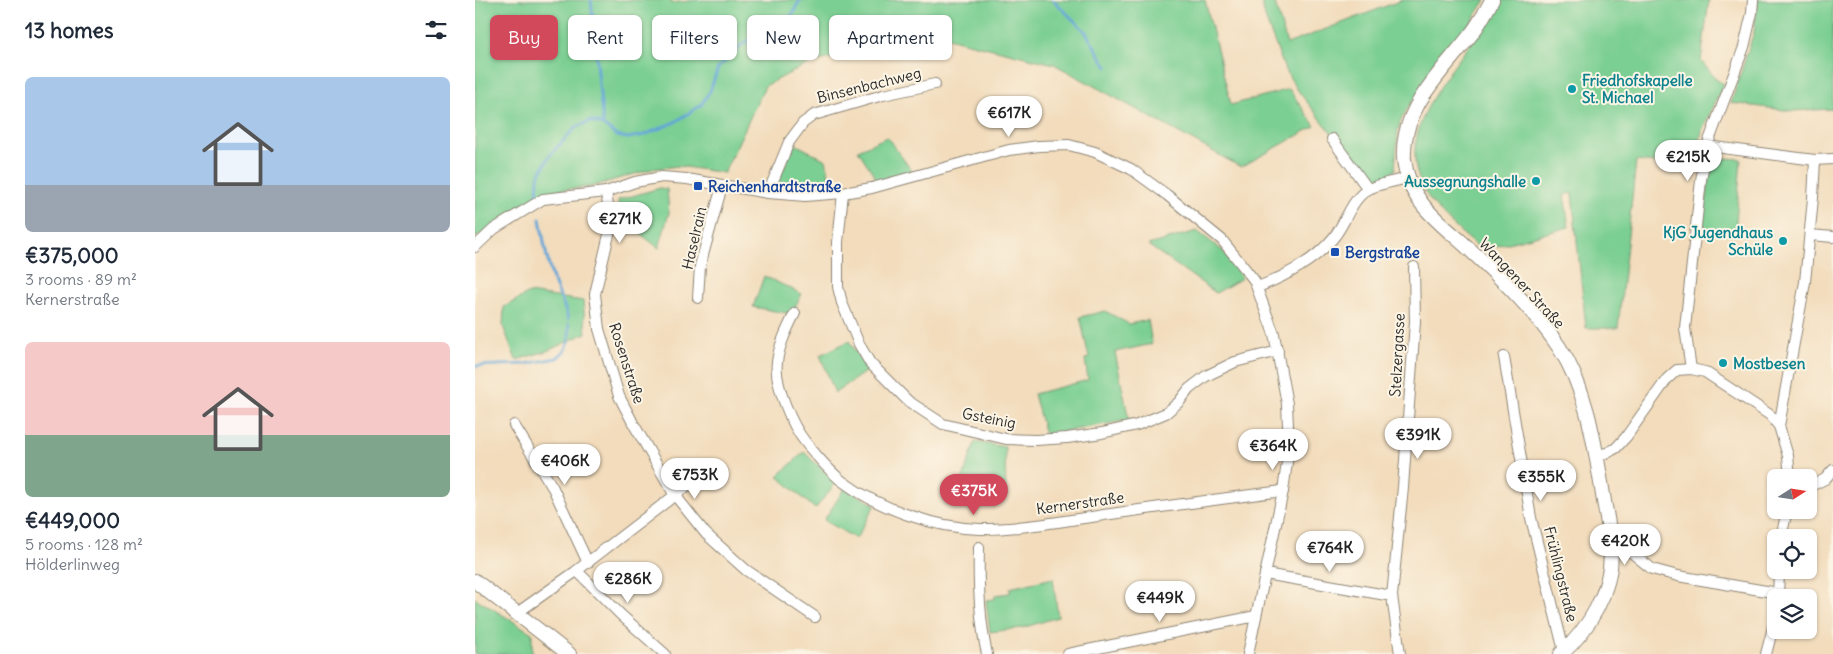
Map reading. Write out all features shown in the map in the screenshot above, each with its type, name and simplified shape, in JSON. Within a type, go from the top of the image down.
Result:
[{"type":"street","name":"Wangener Straße","points":[[1492,0],[1474,31],[1427,90],[1411,115],[1406,133],[1404,157],[1408,178],[1426,210],[1499,277],[1543,325],[1570,366],[1580,389],[1596,455],[1610,535],[1610,570],[1604,592],[1593,616],[1563,652]]},
{"type":"street","points":[[1691,369],[1685,328],[1701,180],[1707,146],[1744,47],[1753,0]]},
{"type":"street","name":"Binsenbachweg","points":[[767,193],[789,142],[803,123],[814,115],[883,94],[935,84]]},
{"type":"street","points":[[1332,139],[1368,189]]},
{"type":"street","points":[[475,248],[494,229],[543,199],[607,192],[635,182],[662,177],[687,179],[767,193],[805,196],[843,193],[872,188],[1009,150],[1069,145],[1095,152],[1131,169],[1167,195],[1222,240],[1243,264],[1258,287],[1274,334],[1287,404],[1289,448],[1283,490],[1248,654]]},
{"type":"street","points":[[1707,146],[1815,160],[1833,159]]},
{"type":"street","points":[[1779,426],[1804,284],[1810,235],[1815,160]]},
{"type":"street","points":[[1258,287],[1284,276],[1315,257],[1335,236],[1348,213],[1360,196],[1368,189],[1408,178]]},
{"type":"street","name":"Haselrain","points":[[698,298],[701,266],[722,186]]},
{"type":"street","name":"Rosenstraße","points":[[607,192],[611,226],[595,294],[599,329],[619,396],[674,494],[707,534],[746,570],[815,617]]},
{"type":"street","name":"Gsteinig","points":[[843,193],[838,287],[842,304],[859,344],[870,363],[908,401],[943,424],[1006,439],[1036,440],[1102,433],[1137,425],[1165,413],[1179,402],[1189,389],[1206,376],[1235,362],[1278,351]]},
{"type":"street","points":[[1810,235],[1833,237]]},
{"type":"street","name":"Stelzergasse","points":[[1400,654],[1392,596],[1403,487],[1415,322],[1414,267]]},
{"type":"street","name":"Kernerstraße","points":[[795,313],[781,342],[776,364],[787,412],[803,439],[821,461],[843,481],[867,496],[913,517],[949,526],[979,528],[1025,526],[1283,490]]},
{"type":"street","name":"Frühlingstraße","points":[[1504,357],[1531,518],[1563,652]]},
{"type":"street","points":[[1596,455],[1607,453],[1616,448],[1626,437],[1667,379],[1677,370],[1691,369],[1705,372],[1770,415],[1779,426],[1788,456],[1789,469]]},
{"type":"street","points":[[514,425],[553,488],[588,562]]},
{"type":"street","points":[[517,613],[577,571],[674,494],[713,466]]},
{"type":"street","points":[[1817,483],[1825,479],[1833,470]]},
{"type":"street","points":[[1610,535],[1652,569],[1678,576],[1767,593]]},
{"type":"street","points":[[979,547],[978,585],[987,654]]},
{"type":"street","points":[[577,571],[621,615],[665,654]]},
{"type":"street","points":[[1265,574],[1392,596]]},
{"type":"street","points":[[475,581],[569,654]]},
{"type":"street","points":[[1068,654],[1256,616]]},
{"type":"street","points":[[1766,654],[1770,639]]},
{"type":"green space","points":[[475,0],[670,0],[671,3],[697,0],[1205,0],[1231,105],[1289,89],[1315,126],[1241,167],[1054,64],[952,39],[952,15],[829,15],[829,59],[808,64],[765,86],[724,173],[679,166],[652,169],[590,187],[556,190],[531,200],[475,238]]},
{"type":"green space","points":[[1261,0],[1274,0],[1287,44],[1402,0],[1486,0],[1409,106],[1401,120],[1398,130],[1395,170],[1377,181],[1370,181],[1299,92],[1285,70],[1266,20]]},
{"type":"green space","points":[[1499,0],[1709,0],[1701,61],[1717,80],[1724,84],[1702,130],[1694,167],[1636,161],[1618,328],[1586,328],[1572,193],[1564,195],[1569,227],[1482,250],[1443,215],[1424,190],[1415,165],[1416,139],[1424,115],[1437,90],[1487,21]]},
{"type":"green space","points":[[1758,0],[1833,0],[1833,109],[1792,111],[1731,103],[1754,32]]},
{"type":"green space","points":[[887,137],[912,171],[878,181],[858,150]]},
{"type":"green space","points":[[795,144],[826,160],[831,187],[776,185]]},
{"type":"green space","points":[[1725,158],[1741,159],[1735,235],[1702,232],[1713,165]]},
{"type":"green space","points":[[660,188],[667,189],[669,213],[659,248],[635,230],[620,228],[618,200]]},
{"type":"green space","points":[[1197,231],[1223,251],[1242,278],[1216,293],[1148,245]]},
{"type":"green space","points":[[764,276],[802,294],[791,314],[753,307]]},
{"type":"green space","points":[[529,293],[583,301],[586,333],[547,351],[516,360],[503,326],[504,307]]},
{"type":"green space","points":[[1105,311],[1129,324],[1148,320],[1152,344],[1115,352],[1129,420],[1045,435],[1034,394],[1088,380],[1085,359],[1089,358],[1080,317]]},
{"type":"green space","points":[[849,341],[868,370],[835,393],[820,355]]},
{"type":"green space","points":[[975,442],[1005,447],[1006,496],[976,496],[962,481]]},
{"type":"green space","points":[[804,452],[836,483],[815,509],[778,476]]},
{"type":"green space","points":[[845,488],[875,505],[856,539],[824,520]]},
{"type":"green space","points":[[1053,578],[1058,617],[1022,628],[990,632],[986,600],[995,599],[995,595],[1010,593],[1010,588]]},
{"type":"green space","points":[[475,598],[532,633],[532,654],[475,654]]},
{"type":"waterway","points":[[591,0],[603,125]]},
{"type":"waterway","points":[[537,198],[538,177],[550,155],[576,127],[591,121],[603,125],[617,136],[628,138],[644,135],[675,122],[701,105],[710,91],[718,68],[743,44],[792,15],[800,0]]},
{"type":"waterway","points":[[1053,0],[1085,31],[1107,67]]},
{"type":"waterway","points":[[540,219],[549,266],[568,319]]},
{"type":"waterway","points":[[475,366],[526,364],[557,358],[565,351],[569,341],[569,324]]},
{"type":"place","name":"Friedhofskapelle St. Michael","points":[[1572,89]]},
{"type":"place","name":"Aussegnungshalle","points":[[1536,181]]},
{"type":"place","name":"Reichenhardtstraße","points":[[698,186]]},
{"type":"place","name":"KjG Jugendhaus Schüle","points":[[1783,241]]},
{"type":"place","name":"Bergstraße","points":[[1335,252]]},
{"type":"place","name":"Mostbesen","points":[[1723,363]]}]
